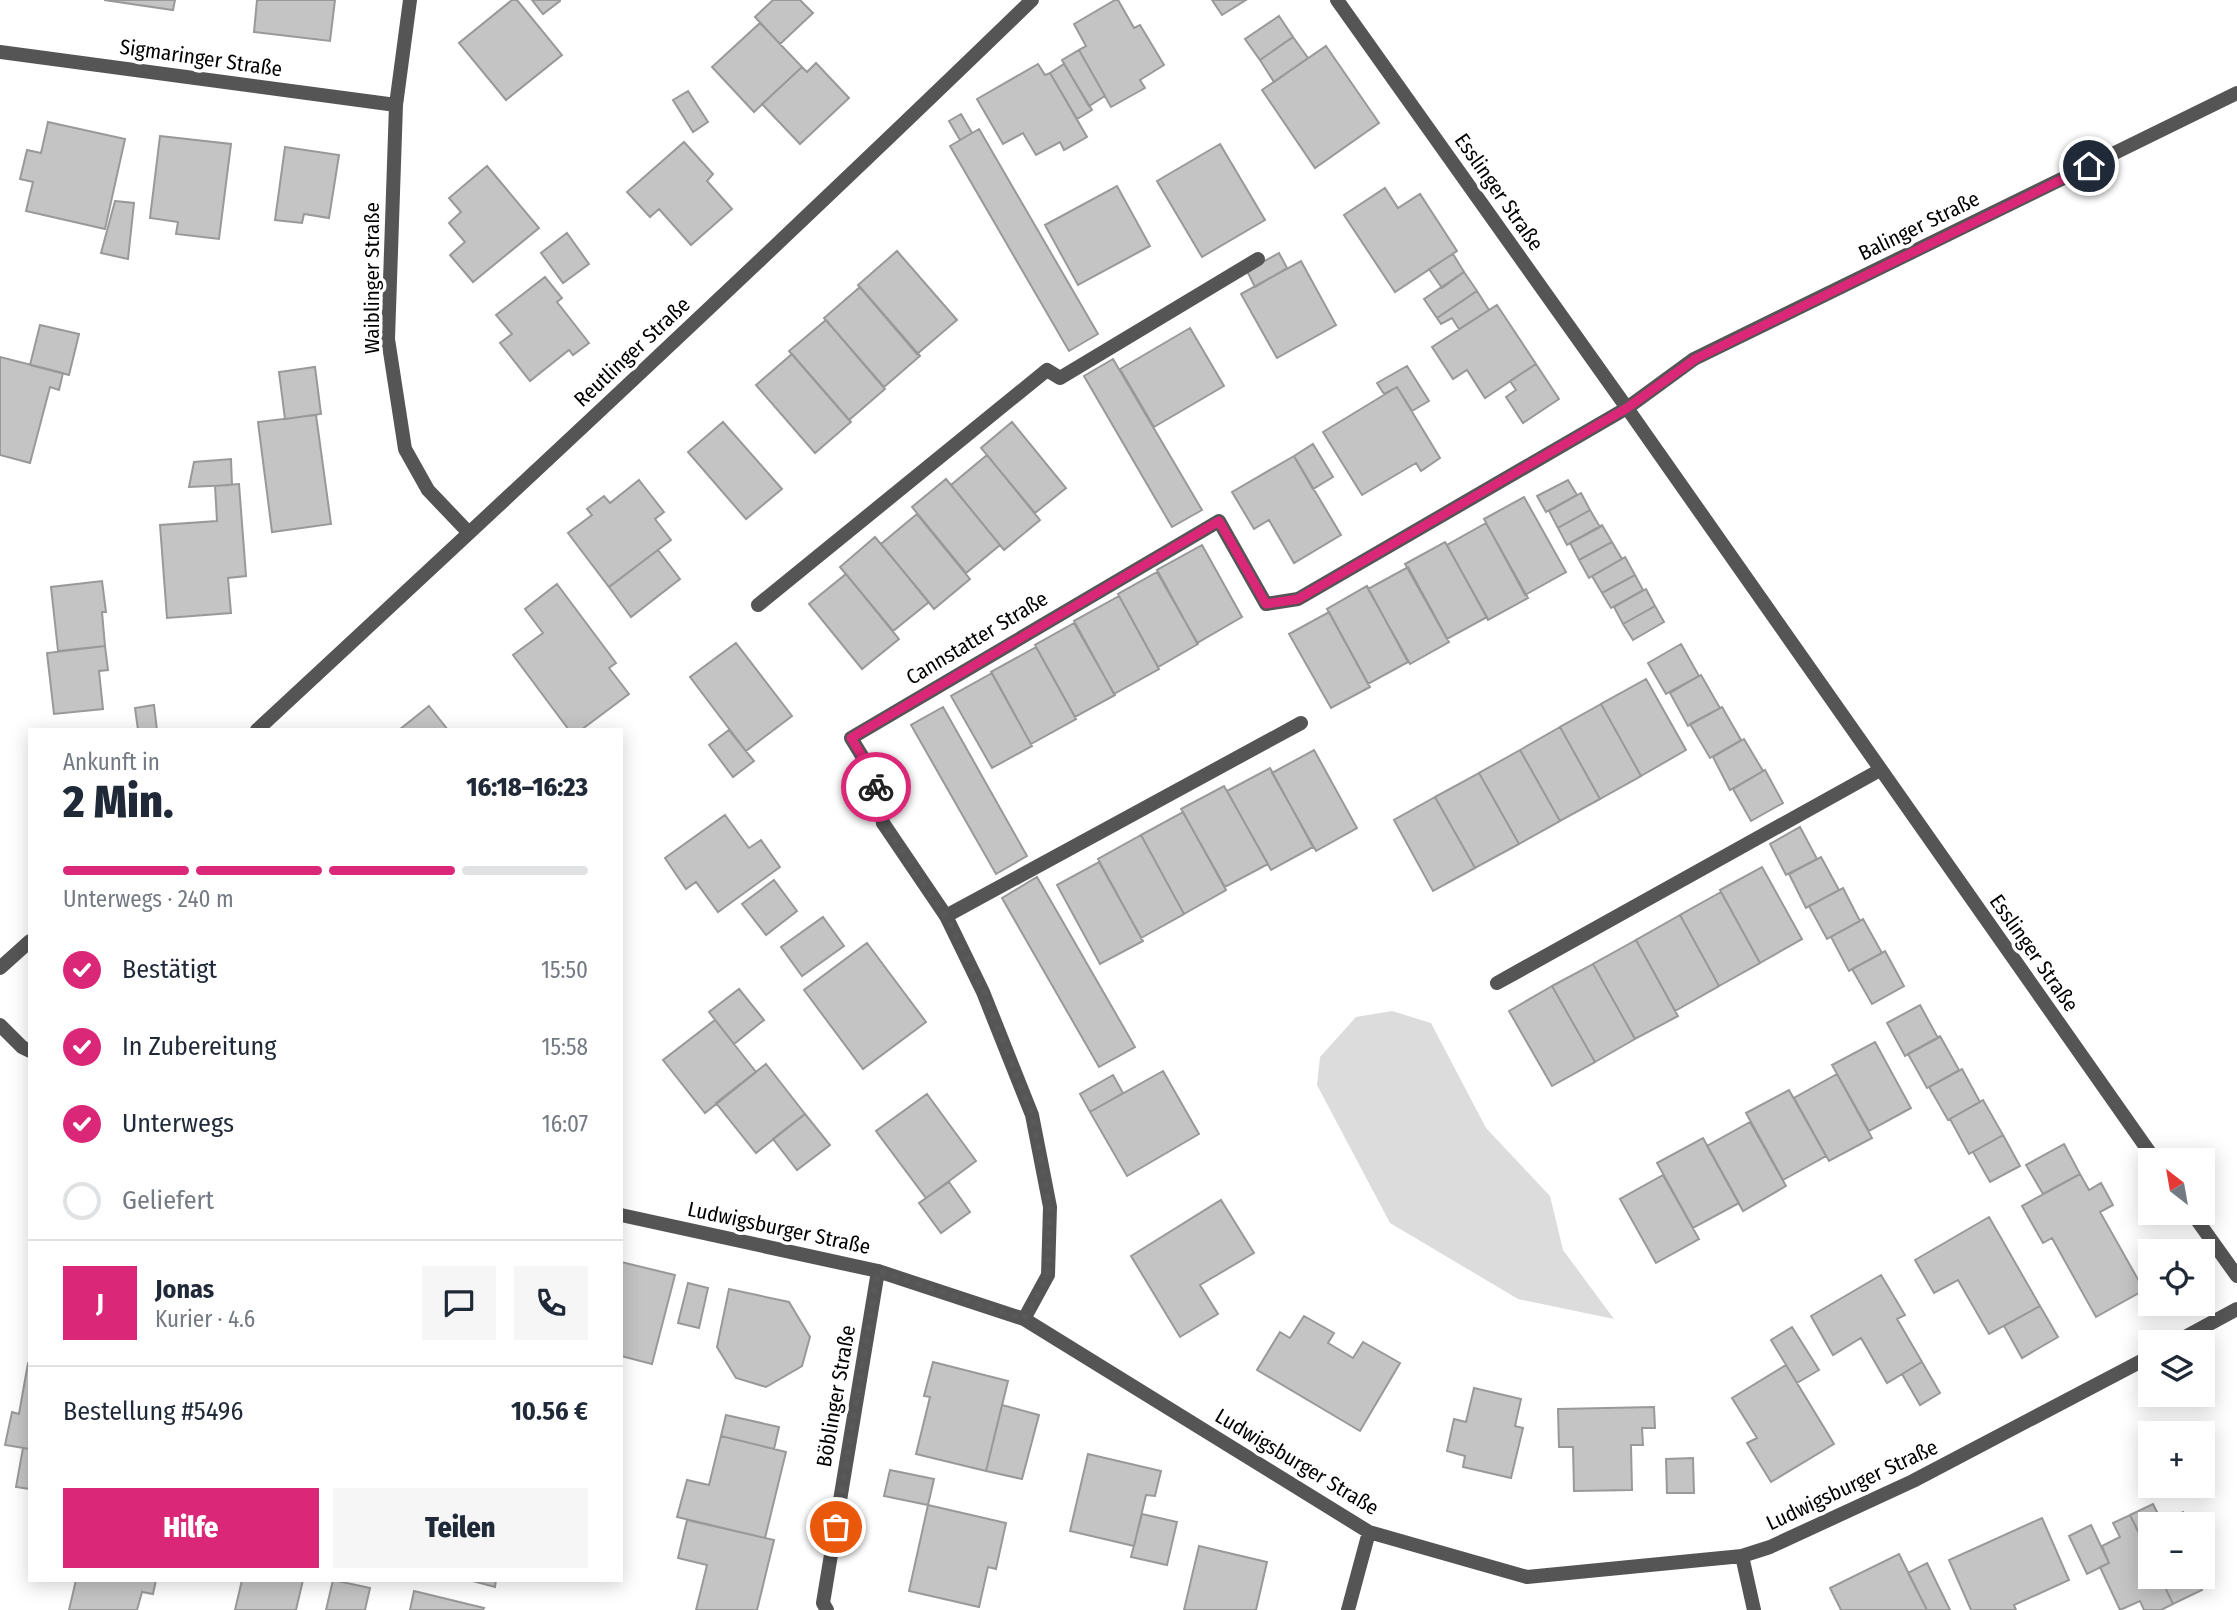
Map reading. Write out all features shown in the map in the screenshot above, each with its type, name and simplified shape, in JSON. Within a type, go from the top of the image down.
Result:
[{"type":"street","name":"Waiblinger Straße","points":[[410,0],[396,105],[388,339],[405,449],[428,490],[469,533]]},
{"type":"street","name":"Reutlinger Straße","points":[[259,728],[901,127],[1032,0]]},
{"type":"street","name":"Esslinger Straße","points":[[1337,0],[2147,1148]]},
{"type":"street","name":"Sigmaringer Straße","points":[[0,52],[396,105]]},
{"type":"street","name":"Balinger Straße","points":[[1627,408],[1695,359],[2237,93]]},
{"type":"street","points":[[758,605],[1047,370],[1060,378],[1258,259]]},
{"type":"street","name":"Cannstatter Straße","points":[[1024,1319],[1048,1275],[1050,1207],[1032,1115],[988,1004],[946,916],[883,823],[873,774],[851,738],[1219,521],[1266,604],[1298,599],[1627,408]]},
{"type":"street","points":[[946,916],[1301,723]]},
{"type":"street","points":[[1497,983],[1880,770]]},
{"type":"street","points":[[0,968],[28,942]]},
{"type":"street","points":[[0,1025],[28,1050]]},
{"type":"street","name":"Ludwigsburger Straße","points":[[623,1215],[878,1271],[1024,1319],[1368,1532],[1527,1577],[1742,1556],[1770,1547],[1913,1481],[2138,1363]]},
{"type":"street","points":[[2201,1225],[2237,1276]]},
{"type":"street","name":"Böblinger Straße","points":[[827,1610],[823,1603],[878,1271]]},
{"type":"street","points":[[2198,1330],[2237,1309]]},
{"type":"street","points":[[1348,1610],[1368,1532]]},
{"type":"street","points":[[1742,1556],[1754,1610]]},
{"type":"shaded area","points":[[1392,1011],[1431,1023],[1486,1128],[1550,1196],[1563,1250],[1614,1319],[1518,1299],[1390,1223],[1317,1085],[1320,1057],[1356,1017]]},
{"type":"building","points":[[104,0],[175,0],[173,10]]},
{"type":"building","points":[[257,0],[335,0],[330,41],[254,32]]},
{"type":"building","points":[[512,0],[517,0],[562,55],[506,100],[459,43]]},
{"type":"building","points":[[532,0],[560,0],[560,1],[543,14]]},
{"type":"building","points":[[773,0],[800,0],[813,13],[780,44],[755,17]]},
{"type":"building","points":[[1118,0],[1134,28],[1140,25],[1164,65],[1140,80],[1145,88],[1111,107],[1079,50],[1086,46],[1074,24]]},
{"type":"building","points":[[1212,0],[1246,0],[1222,15]]},
{"type":"building","points":[[1279,16],[1293,37],[1260,60],[1245,39]]},
{"type":"building","points":[[760,23],[802,67],[754,112],[712,67]]},
{"type":"building","points":[[1293,37],[1308,58],[1274,82],[1260,60]]},
{"type":"building","points":[[1326,46],[1379,123],[1315,168],[1262,90]]},
{"type":"building","points":[[1079,50],[1105,96],[1089,106],[1062,60]]},
{"type":"building","points":[[816,63],[849,98],[800,144],[762,104],[802,67],[807,72]]},
{"type":"building","points":[[1038,64],[1045,75],[1050,73],[1087,137],[1064,150],[1060,142],[1036,155],[1023,133],[1003,144],[977,99]]},
{"type":"building","points":[[1064,64],[1092,110],[1077,119],[1050,73]]},
{"type":"building","points":[[688,91],[708,122],[693,132],[673,100]]},
{"type":"building","points":[[961,114],[972,133],[960,140],[949,121]]},
{"type":"building","points":[[48,122],[125,139],[105,229],[26,211],[33,182],[20,179],[27,150],[41,153]]},
{"type":"building","points":[[979,129],[1098,334],[1069,351],[950,146]]},
{"type":"building","points":[[160,136],[231,144],[219,239],[176,234],[178,222],[150,218]]},
{"type":"building","points":[[684,142],[713,174],[707,181],[732,209],[691,245],[659,209],[650,217],[627,192]]},
{"type":"building","points":[[1220,144],[1265,220],[1202,257],[1157,181]]},
{"type":"building","points":[[285,147],[339,155],[329,218],[304,214],[302,223],[275,220]]},
{"type":"building","points":[[487,166],[539,228],[473,282],[450,255],[465,242],[449,223],[461,212],[449,198]]},
{"type":"building","points":[[1117,186],[1150,246],[1078,285],[1045,225]]},
{"type":"building","points":[[1385,188],[1398,208],[1420,194],[1457,251],[1395,292],[1344,215]]},
{"type":"building","points":[[115,201],[134,203],[128,259],[101,253]]},
{"type":"building","points":[[567,233],[589,264],[563,283],[541,253]]},
{"type":"building","points":[[897,251],[957,320],[917,354],[858,285]]},
{"type":"building","points":[[1279,253],[1287,268],[1255,287],[1247,271]]},
{"type":"building","points":[[1453,254],[1464,272],[1442,288],[1429,269]]},
{"type":"building","points":[[1301,261],[1336,325],[1277,358],[1241,294]]},
{"type":"building","points":[[1464,272],[1477,291],[1437,318],[1424,299]]},
{"type":"building","points":[[545,277],[562,298],[557,302],[589,343],[573,355],[569,350],[530,381],[500,343],[512,334],[496,315]]},
{"type":"building","points":[[860,287],[920,356],[884,387],[824,318]]},
{"type":"building","points":[[1477,291],[1489,310],[1459,329],[1452,318],[1441,324],[1437,318]]},
{"type":"building","points":[[1497,305],[1536,364],[1485,398],[1467,370],[1453,379],[1432,347]]},
{"type":"building","points":[[826,320],[885,389],[849,420],[789,351]]},
{"type":"building","points":[[40,325],[79,334],[69,375],[30,365]]},
{"type":"building","points":[[1190,328],[1224,386],[1154,427],[1120,369]]},
{"type":"building","points":[[792,354],[851,422],[815,453],[756,385]]},
{"type":"building","points":[[0,357],[63,373],[59,390],[50,387],[30,463],[0,455]]},
{"type":"building","points":[[1113,359],[1202,510],[1172,527],[1084,376]]},
{"type":"building","points":[[1536,364],[1559,399],[1523,423],[1506,397],[1516,390],[1510,381]]},
{"type":"building","points":[[1407,366],[1429,401],[1412,411],[1397,387],[1384,394],[1377,383]]},
{"type":"building","points":[[315,367],[321,414],[285,419],[279,372]]},
{"type":"building","points":[[1397,387],[1440,458],[1421,471],[1416,463],[1362,495],[1323,432]]},
{"type":"building","points":[[316,415],[331,524],[272,532],[258,422]]},
{"type":"building","points":[[723,422],[782,489],[746,519],[688,452]]},
{"type":"building","points":[[1012,422],[1066,488],[1035,513],[981,448]]},
{"type":"building","points":[[1313,444],[1333,477],[1313,489],[1294,456]]},
{"type":"building","points":[[987,455],[1040,520],[1004,550],[951,485]]},
{"type":"building","points":[[1294,456],[1341,535],[1294,563],[1269,520],[1254,529],[1232,492]]},
{"type":"building","points":[[231,459],[232,485],[189,487],[194,462]]},
{"type":"building","points":[[946,479],[1000,545],[966,573],[912,507]]},
{"type":"building","points":[[639,480],[664,512],[655,519],[671,540],[609,587],[568,533],[592,515],[587,509],[604,496],[610,503]]},
{"type":"building","points":[[1568,480],[1577,495],[1546,512],[1537,496]]},
{"type":"building","points":[[239,484],[246,576],[228,578],[231,613],[167,618],[160,525],[217,521],[215,486]]},
{"type":"building","points":[[1581,493],[1590,510],[1558,528],[1549,511]]},
{"type":"building","points":[[1524,497],[1566,572],[1525,595],[1484,519]]},
{"type":"building","points":[[1590,510],[1600,527],[1567,545],[1558,528]]},
{"type":"building","points":[[917,514],[970,579],[934,609],[881,544]]},
{"type":"building","points":[[1486,523],[1528,598],[1488,620],[1447,545]]},
{"type":"building","points":[[1602,525],[1612,542],[1579,560],[1570,543]]},
{"type":"building","points":[[875,537],[929,602],[893,631],[840,567]]},
{"type":"building","points":[[1445,542],[1487,617],[1447,639],[1405,564]]},
{"type":"building","points":[[1612,542],[1622,559],[1589,578],[1579,560]]},
{"type":"building","points":[[1202,545],[1242,617],[1197,643],[1157,570]]},
{"type":"building","points":[[658,550],[680,579],[631,617],[609,587]]},
{"type":"building","points":[[1625,557],[1635,575],[1602,593],[1592,576]]},
{"type":"building","points":[[1408,567],[1449,642],[1410,664],[1368,589]]},
{"type":"building","points":[[1157,572],[1198,644],[1158,667],[1118,594]]},
{"type":"building","points":[[846,574],[899,639],[862,669],[809,604]]},
{"type":"building","points":[[1635,575],[1643,590],[1611,608],[1602,593]]},
{"type":"building","points":[[102,581],[106,612],[102,612],[105,646],[58,651],[51,587]]},
{"type":"building","points":[[557,584],[616,663],[609,668],[629,694],[584,728],[568,728],[513,655],[543,633],[525,609]]},
{"type":"building","points":[[1367,586],[1408,662],[1368,684],[1327,609]]},
{"type":"building","points":[[1646,589],[1655,606],[1623,624],[1614,607]]},
{"type":"building","points":[[1119,596],[1159,669],[1114,694],[1074,621]]},
{"type":"building","points":[[1655,606],[1664,622],[1633,640],[1623,624]]},
{"type":"building","points":[[1329,612],[1370,687],[1331,708],[1289,634]]},
{"type":"building","points":[[1074,623],[1115,695],[1075,717],[1035,645]]},
{"type":"building","points":[[736,643],[792,716],[746,751],[690,677]]},
{"type":"building","points":[[1681,644],[1699,676],[1666,694],[1648,663]]},
{"type":"building","points":[[105,646],[108,670],[99,671],[103,709],[54,714],[47,653]]},
{"type":"building","points":[[1036,647],[1076,719],[1031,744],[991,672]]},
{"type":"building","points":[[992,673],[1032,746],[992,768],[951,696]]},
{"type":"building","points":[[1701,675],[1720,708],[1688,726],[1670,693]]},
{"type":"building","points":[[1646,679],[1686,750],[1641,776],[1601,704]]},
{"type":"building","points":[[1601,704],[1641,776],[1600,799],[1560,727]]},
{"type":"building","points":[[154,705],[157,728],[138,728],[135,708]]},
{"type":"building","points":[[429,706],[446,728],[402,728]]},
{"type":"building","points":[[943,707],[1027,856],[996,874],[911,725]]},
{"type":"building","points":[[1722,707],[1741,740],[1710,758],[1690,724]]},
{"type":"building","points":[[1560,727],[1600,799],[1560,821],[1520,750]]},
{"type":"building","points":[[729,730],[754,761],[733,777],[709,745]]},
{"type":"building","points":[[1744,739],[1763,771],[1730,790],[1713,757]]},
{"type":"building","points":[[1314,750],[1357,828],[1316,851],[1272,773]]},
{"type":"building","points":[[1520,750],[1560,821],[1519,844],[1479,773]]},
{"type":"building","points":[[1270,768],[1313,847],[1271,870],[1227,791]]},
{"type":"building","points":[[1765,770],[1783,803],[1751,821],[1733,789]]},
{"type":"building","points":[[1479,773],[1519,844],[1475,868],[1435,797]]},
{"type":"building","points":[[1224,786],[1268,864],[1225,887],[1181,809]]},
{"type":"building","points":[[1435,797],[1475,868],[1433,891],[1394,820]]},
{"type":"building","points":[[1183,812],[1226,890],[1184,914],[1141,835]]},
{"type":"building","points":[[725,815],[749,848],[761,840],[780,867],[718,912],[696,882],[686,889],[665,858]]},
{"type":"building","points":[[1800,827],[1817,859],[1786,875],[1770,844]]},
{"type":"building","points":[[1141,835],[1184,914],[1141,938],[1098,859]]},
{"type":"building","points":[[1821,857],[1839,890],[1806,908],[1789,874]]},
{"type":"building","points":[[1099,862],[1143,941],[1100,964],[1057,885]]},
{"type":"building","points":[[1762,867],[1802,939],[1760,963],[1720,890]]},
{"type":"building","points":[[1037,877],[1135,1047],[1099,1067],[1002,898]]},
{"type":"building","points":[[774,880],[797,911],[766,935],[742,904]]},
{"type":"building","points":[[1843,888],[1860,921],[1827,939],[1809,906]]},
{"type":"building","points":[[1721,892],[1760,963],[1719,986],[1680,915]]},
{"type":"building","points":[[1680,915],[1719,986],[1675,1011],[1636,940]]},
{"type":"building","points":[[823,917],[844,946],[802,976],[781,947]]},
{"type":"building","points":[[1863,919],[1882,953],[1849,971],[1831,937]]},
{"type":"building","points":[[1636,940],[1678,1016],[1635,1039],[1593,964]]},
{"type":"building","points":[[867,943],[926,1022],[863,1069],[804,990]]},
{"type":"building","points":[[1885,951],[1904,986],[1872,1004],[1852,969]]},
{"type":"building","points":[[1593,964],[1635,1039],[1595,1062],[1552,986]]},
{"type":"building","points":[[1552,986],[1595,1062],[1552,1086],[1509,1011]]},
{"type":"building","points":[[739,989],[764,1020],[734,1044],[709,1012]]},
{"type":"building","points":[[1920,1005],[1938,1038],[1905,1056],[1887,1023]]},
{"type":"building","points":[[715,1020],[756,1072],[705,1113],[663,1060]]},
{"type":"building","points":[[1940,1036],[1959,1070],[1927,1088],[1908,1054]]},
{"type":"building","points":[[1875,1042],[1911,1108],[1869,1131],[1832,1065]]},
{"type":"building","points":[[766,1064],[805,1114],[756,1153],[716,1103]]},
{"type":"building","points":[[1962,1069],[1980,1102],[1948,1120],[1929,1087]]},
{"type":"building","points":[[1163,1071],[1199,1134],[1127,1176],[1090,1112]]},
{"type":"building","points":[[1837,1074],[1872,1138],[1829,1161],[1794,1098]]},
{"type":"building","points":[[1113,1075],[1123,1093],[1090,1112],[1080,1094]]},
{"type":"building","points":[[1789,1090],[1826,1156],[1783,1180],[1746,1113]]},
{"type":"building","points":[[927,1094],[976,1161],[926,1198],[876,1131]]},
{"type":"building","points":[[1983,1100],[2003,1135],[1969,1154],[1950,1119]]},
{"type":"building","points":[[805,1114],[830,1145],[797,1170],[773,1139]]},
{"type":"building","points":[[1750,1122],[1786,1186],[1743,1211],[1707,1146]]},
{"type":"building","points":[[2003,1135],[2020,1166],[1990,1182],[1973,1152]]},
{"type":"building","points":[[1703,1138],[1739,1203],[1693,1228],[1657,1163]]},
{"type":"building","points":[[2064,1144],[2080,1174],[2043,1194],[2026,1165]]},
{"type":"building","points":[[2080,1174],[2089,1190],[2101,1183],[2113,1205],[2100,1212],[2138,1279],[2138,1293],[2096,1317],[2052,1238],[2043,1243],[2022,1206]]},
{"type":"building","points":[[1663,1175],[1699,1239],[1656,1263],[1620,1199]]},
{"type":"building","points":[[949,1182],[970,1212],[941,1233],[919,1203]]},
{"type":"building","points":[[1221,1200],[1254,1253],[1200,1285],[1218,1314],[1180,1337],[1131,1256]]},
{"type":"building","points":[[1989,1217],[2040,1306],[1989,1334],[1958,1280],[1934,1293],[1915,1260]]},
{"type":"building","points":[[623,1262],[675,1275],[652,1364],[623,1357]]},
{"type":"building","points":[[1881,1275],[1905,1315],[1897,1319],[1922,1362],[1887,1383],[1861,1338],[1833,1355],[1811,1316]]},
{"type":"building","points":[[688,1283],[708,1288],[699,1328],[678,1323]]},
{"type":"building","points":[[729,1289],[789,1302],[810,1337],[802,1366],[766,1387],[736,1378],[717,1347]]},
{"type":"building","points":[[2040,1306],[2058,1337],[2022,1358],[2004,1326]]},
{"type":"building","points":[[1304,1316],[1334,1333],[1328,1343],[1353,1358],[1363,1342],[1400,1363],[1360,1431],[1257,1370],[1280,1332],[1290,1338]]},
{"type":"building","points":[[1792,1327],[1819,1370],[1797,1383],[1771,1340]]},
{"type":"building","points":[[933,1362],[1008,1381],[986,1471],[916,1454],[930,1397],[924,1396]]},
{"type":"building","points":[[1922,1362],[1940,1393],[1920,1405],[1902,1374]]},
{"type":"building","points":[[28,1363],[28,1449],[5,1445],[12,1412],[19,1414]]},
{"type":"building","points":[[1786,1365],[1834,1444],[1771,1482],[1747,1443],[1757,1438],[1732,1398]]},
{"type":"building","points":[[1474,1388],[1521,1399],[1515,1426],[1523,1428],[1511,1478],[1463,1467],[1465,1456],[1447,1451],[1454,1419],[1466,1422]]},
{"type":"building","points":[[1002,1405],[1039,1415],[1022,1479],[986,1471]]},
{"type":"building","points":[[1654,1407],[1655,1428],[1642,1428],[1643,1445],[1631,1445],[1632,1490],[1574,1491],[1573,1447],[1559,1447],[1558,1409]]},
{"type":"building","points":[[726,1415],[779,1427],[774,1449],[721,1436]]},
{"type":"building","points":[[721,1436],[786,1452],[765,1538],[677,1517],[687,1480],[709,1485]]},
{"type":"building","points":[[23,1448],[28,1449],[28,1489],[16,1487]]},
{"type":"building","points":[[1088,1454],[1161,1471],[1155,1496],[1146,1495],[1134,1546],[1070,1531]]},
{"type":"building","points":[[1693,1458],[1694,1493],[1667,1493],[1666,1459]]},
{"type":"building","points":[[890,1470],[934,1479],[928,1505],[884,1496]]},
{"type":"building","points":[[2153,1504],[2157,1512],[2138,1512],[2138,1531],[2130,1515]]},
{"type":"building","points":[[928,1505],[1006,1523],[996,1569],[988,1567],[979,1607],[909,1591]]},
{"type":"building","points":[[1142,1514],[1177,1522],[1167,1565],[1131,1557]]},
{"type":"building","points":[[2130,1515],[2138,1531],[2138,1589],[2166,1589],[2173,1604],[2161,1610],[2144,1610],[2140,1601],[2120,1610],[2100,1567],[2109,1563],[2102,1546],[2120,1537],[2113,1523]]},
{"type":"building","points":[[2042,1518],[2069,1580],[2014,1605],[2016,1610],[1971,1610],[1949,1560]]},
{"type":"building","points":[[687,1520],[774,1540],[757,1610],[696,1610],[707,1565],[678,1558]]},
{"type":"building","points":[[2091,1525],[2109,1563],[2087,1574],[2069,1536]]},
{"type":"building","points":[[1199,1546],[1267,1562],[1256,1610],[1184,1610]]},
{"type":"building","points":[[1899,1554],[1927,1610],[1841,1610],[1830,1588]]},
{"type":"building","points":[[1927,1563],[1950,1610],[1927,1610],[1908,1573]]},
{"type":"building","points":[[76,1582],[156,1582],[153,1594],[142,1592],[137,1610],[69,1610]]},
{"type":"building","points":[[242,1582],[303,1582],[296,1610],[235,1610]]},
{"type":"building","points":[[333,1582],[370,1588],[365,1610],[326,1610]]},
{"type":"building","points":[[476,1582],[496,1582],[495,1587]]},
{"type":"building","points":[[2166,1589],[2202,1589],[2202,1590],[2173,1604]]},
{"type":"building","points":[[414,1591],[484,1608],[410,1610]]},
{"type":"way so far","points":[[836,1527],[878,1271],[1024,1319],[1048,1275],[1050,1207],[1032,1115],[984,992],[946,916],[883,823],[876,787]]},
{"type":"route","points":[[876,787],[873,774],[851,738],[1219,521],[1266,604],[1298,599],[1627,408],[1695,359],[2089,166]]}]
